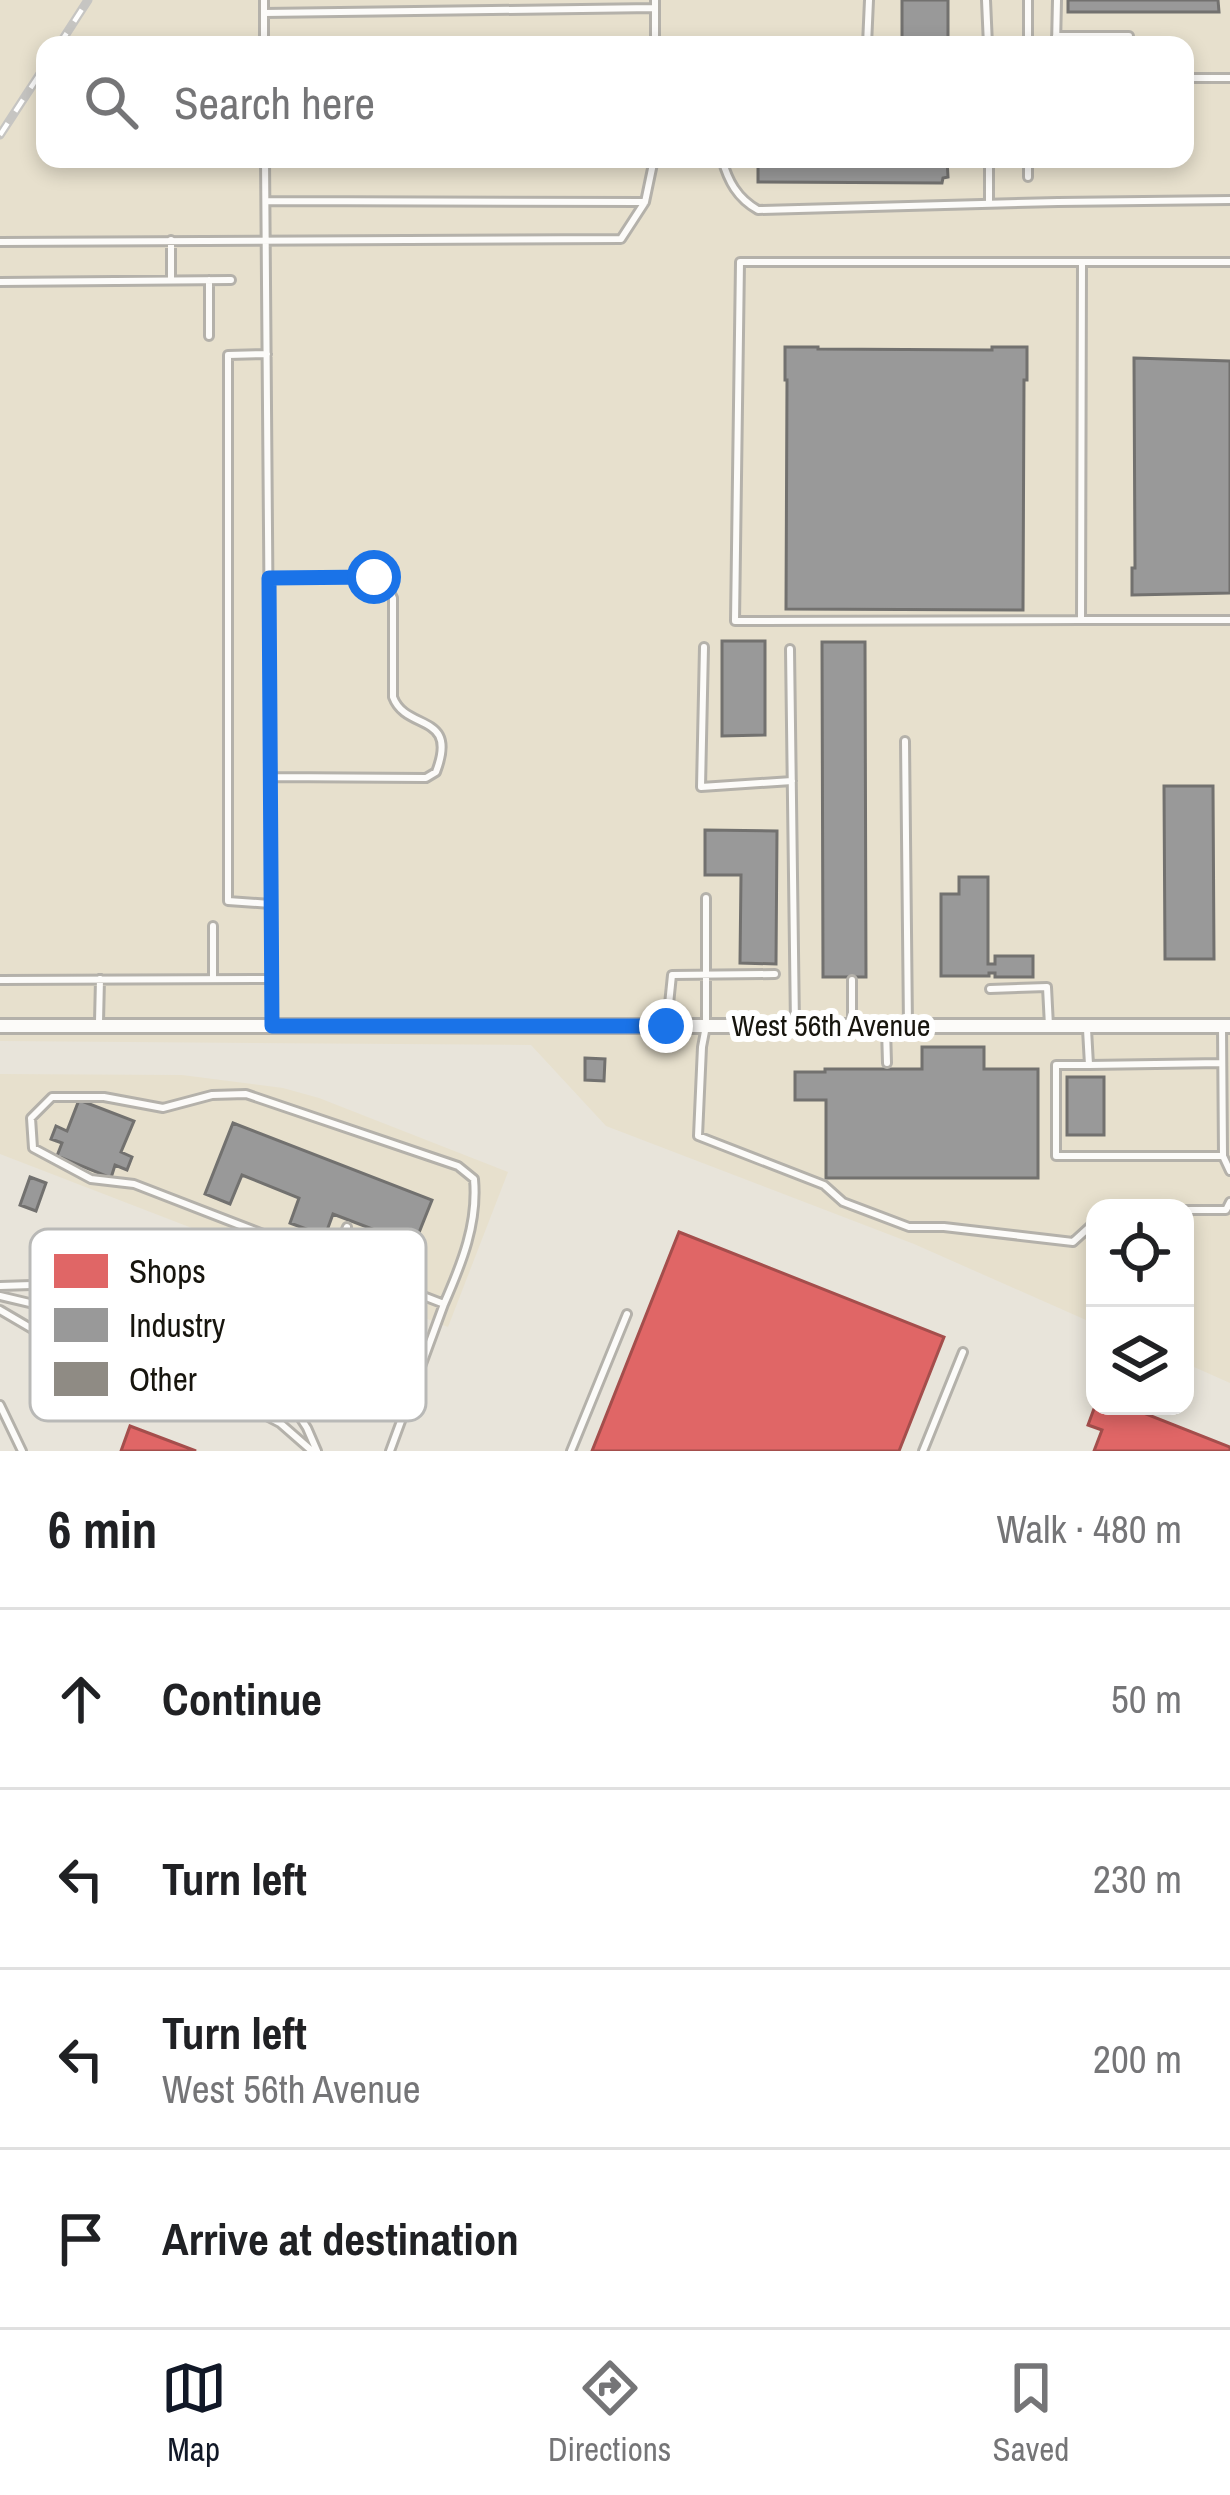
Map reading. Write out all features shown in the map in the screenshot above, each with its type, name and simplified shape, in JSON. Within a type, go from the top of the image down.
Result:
[{"type":"street","name":"West 56th Avenue","points":[[0,1026],[1226,1026]]},
{"type":"lane","points":[[264,0],[264,36]]},
{"type":"lane","points":[[867,36],[869,0]]},
{"type":"lane","points":[[986,0],[988,36]]},
{"type":"lane","points":[[1028,0],[1028,36]]},
{"type":"lane","points":[[1056,36],[1057,0]]},
{"type":"lane","points":[[264,13],[655,4],[655,36]]},
{"type":"lane","points":[[1194,78],[1230,78]]},
{"type":"lane","points":[[266,168],[272,1026]]},
{"type":"lane","points":[[0,242],[621,239],[644,202],[652,168]]},
{"type":"lane","points":[[725,168],[746,203],[758,210],[1230,200]]},
{"type":"lane","points":[[989,168],[989,203]]},
{"type":"lane","points":[[1028,168],[1028,177]]},
{"type":"lane","points":[[266,201],[644,202]]},
{"type":"lane","points":[[171,240],[171,280]]},
{"type":"lane","points":[[1230,262],[740,262],[735,621],[1230,620]]},
{"type":"lane","points":[[1081,620],[1082,262]]},
{"type":"lane","points":[[209,280],[209,336]]},
{"type":"lane","points":[[0,282],[231,280]]},
{"type":"lane","points":[[267,354],[228,355],[228,901],[271,904]]},
{"type":"lane","points":[[269,578],[374,577],[387,586],[393,598],[393,697],[398,710],[436,730],[441,745],[436,772],[426,778],[270,777]]},
{"type":"lane","points":[[704,647],[701,787],[792,781]]},
{"type":"lane","points":[[790,649],[795,1026]]},
{"type":"lane","points":[[905,741],[908,1026]]},
{"type":"lane","points":[[706,898],[706,1026],[698,1136],[824,1185],[843,1202],[909,1227],[1073,1242],[1086,1230]]},
{"type":"lane","points":[[213,926],[213,979]]},
{"type":"lane","points":[[666,1026],[672,975],[775,974]]},
{"type":"lane","points":[[99,1026],[100,979]]},
{"type":"lane","points":[[0,980],[272,979]]},
{"type":"lane","points":[[852,1026],[853,980]]},
{"type":"lane","points":[[990,989],[1047,987],[1049,1026]]},
{"type":"lane","points":[[886,1026],[887,1063]]},
{"type":"lane","points":[[1087,1026],[1088,1065]]},
{"type":"lane","points":[[1226,1026],[1223,1156],[1230,1171]]},
{"type":"lane","points":[[1222,1063],[1056,1065],[1056,1156],[1223,1156]]},
{"type":"lane","points":[[250,1229],[134,1184],[91,1179],[33,1148],[31,1118],[52,1097],[104,1096],[163,1108],[212,1095],[246,1094],[458,1166],[474,1179],[477,1206],[460,1269],[426,1353]]},
{"type":"lane","points":[[1194,1210],[1226,1210],[1230,1202]]},
{"type":"lane","points":[[0,1286],[30,1285]]},
{"type":"lane","points":[[0,1296],[30,1303]]},
{"type":"lane","points":[[426,1297],[444,1304]]},
{"type":"lane","points":[[0,1310],[30,1327]]},
{"type":"lane","points":[[571,1451],[627,1314]]},
{"type":"lane","points":[[923,1451],[963,1352]]},
{"type":"lane","points":[[0,1405],[22,1451]]},
{"type":"lane","points":[[276,1421],[315,1451]]},
{"type":"lane","points":[[303,1421],[315,1451]]},
{"type":"lane","points":[[390,1451],[401,1421]]},
{"type":"shaded area","points":[[0,0],[1230,0],[1230,1383],[1194,1367],[1194,1199],[1086,1199],[1086,1320],[914,1244],[606,1126],[531,1045],[0,1041]]},
{"type":"shaded area","points":[[0,1074],[182,1075],[283,1088],[319,1098],[508,1172],[448,1327],[426,1319],[426,1229],[194,1229],[0,1154]]},
{"type":"building: Shops","points":[[679,1232],[944,1337],[899,1451],[592,1451]]},
{"type":"building: Shops","points":[[1092,1415],[1149,1415],[1230,1447],[1230,1451],[1094,1451],[1102,1430],[1088,1425]]},
{"type":"building: Shops","points":[[130,1426],[196,1451],[121,1451]]},
{"type":"building: Industry","points":[[902,0],[948,0],[948,36],[902,36]]},
{"type":"building: Industry","points":[[1068,0],[1218,0],[1219,12],[1068,12]]},
{"type":"building: Industry","points":[[758,168],[948,168],[948,177],[942,183],[758,182]]},
{"type":"building: Industry","points":[[785,347],[1027,347],[1023,610],[786,609]]},
{"type":"building: Industry","points":[[1134,358],[1230,361],[1230,593],[1132,595]]},
{"type":"building: Industry","points":[[722,641],[765,641],[765,735],[722,736]]},
{"type":"building: Industry","points":[[822,642],[865,642],[866,977],[823,977]]},
{"type":"building: Industry","points":[[1164,786],[1213,786],[1214,959],[1165,959]]},
{"type":"building: Industry","points":[[705,830],[777,831],[776,964],[740,963],[741,875],[705,875]]},
{"type":"building: Industry","points":[[959,877],[988,877],[988,964],[995,964],[995,956],[1033,956],[1033,977],[941,976],[941,894],[959,894]]},
{"type":"building: Industry","points":[[922,1047],[984,1047],[984,1069],[1038,1069],[1038,1178],[826,1178],[826,1100],[795,1100],[795,1072],[922,1069]]},
{"type":"building: Industry","points":[[585,1058],[605,1059],[604,1081],[585,1080]]},
{"type":"building: Industry","points":[[1067,1077],[1104,1077],[1104,1135],[1067,1135]]},
{"type":"building: Industry","points":[[79,1100],[134,1121],[121,1152],[132,1157],[127,1170],[115,1165],[111,1178],[57,1156],[62,1143],[51,1139],[56,1126],[67,1131]]},
{"type":"building: Industry","points":[[233,1123],[432,1200],[420,1229],[372,1229],[333,1214],[328,1229],[306,1229],[290,1223],[299,1198],[242,1175],[230,1204],[205,1194]]},
{"type":"building: Industry","points":[[30,1177],[46,1183],[36,1211],[20,1205]]},
{"type":"railway","points":[[65,36],[88,0]]},
{"type":"railway","points":[[0,135],[36,80]]},
{"type":"route","points":[[374,577],[269,578],[272,1026],[666,1026]]}]
